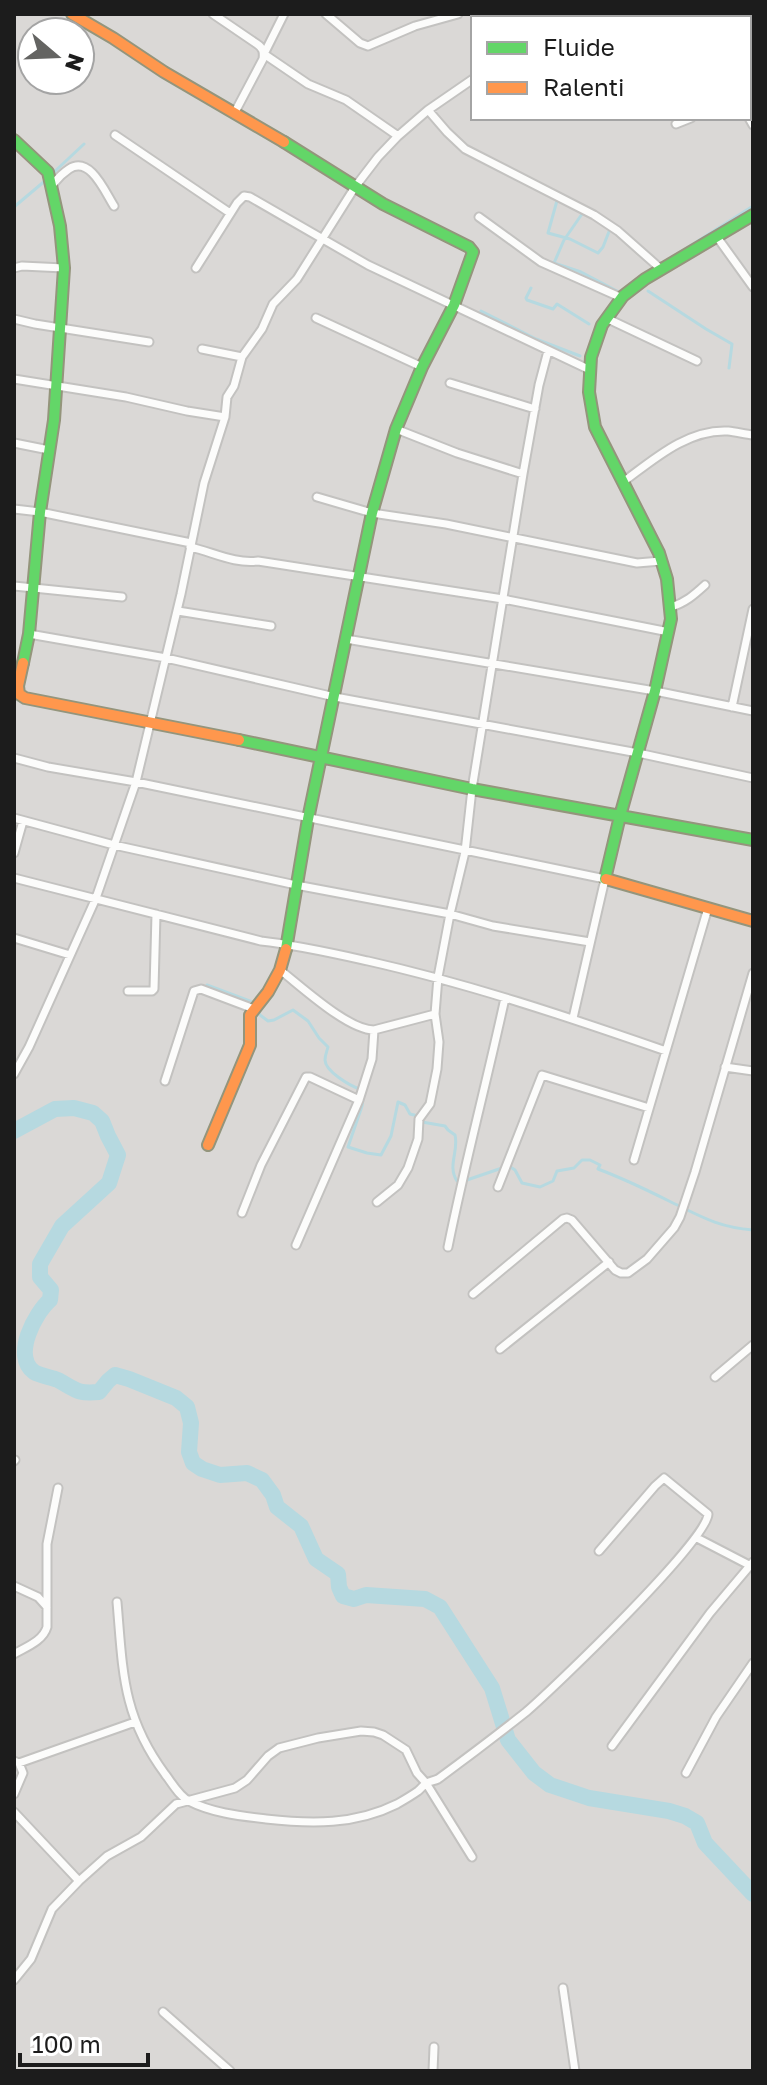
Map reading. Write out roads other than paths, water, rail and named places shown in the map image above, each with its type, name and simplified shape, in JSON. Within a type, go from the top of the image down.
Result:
[{"type":"street","points":[[72,14],[355,187],[472,249],[454,305],[422,367],[396,429],[372,513],[308,819],[288,943],[280,970],[249,1020],[252,1033],[250,1045],[208,1145]]},
{"type":"street","points":[[213,14],[308,84],[353,105],[398,136]]},
{"type":"street","points":[[235,112],[284,14]]},
{"type":"street","points":[[326,14],[360,43],[368,46],[415,26],[458,14]]},
{"type":"street","points":[[14,1074],[96,898],[136,782],[178,611],[204,483],[225,417],[227,397],[234,386],[242,357],[262,329],[273,304],[297,279],[355,187],[398,136],[428,110],[471,80]]},
{"type":"street","points":[[428,110],[465,149],[594,215],[618,231],[662,270]]},
{"type":"street","points":[[676,124],[686,120]]},
{"type":"street","points":[[115,135],[230,213]]},
{"type":"street","points":[[16,145],[48,172],[60,226],[64,268],[57,386],[40,512],[29,634],[18,665],[19,694],[25,698],[472,789],[753,840]]},
{"type":"street","points":[[50,183],[54,183],[69,168],[77,165],[85,167],[92,172],[114,206]]},
{"type":"street","points":[[196,268],[230,213],[244,196],[250,197],[368,265],[588,369]]},
{"type":"street","points":[[573,1018],[620,816],[655,691],[669,632],[671,607],[661,561],[595,427],[588,388],[591,352],[597,333],[622,298],[753,215]]},
{"type":"street","points":[[479,217],[541,262],[622,298]]},
{"type":"street","points":[[717,237],[753,287]]},
{"type":"street","points":[[14,268],[64,268]]},
{"type":"street","points":[[316,318],[422,367]]},
{"type":"street","points":[[606,318],[697,361]]},
{"type":"street","points":[[14,319],[149,342]]},
{"type":"street","points":[[202,349],[242,357]]},
{"type":"street","points":[[377,1202],[398,1185],[408,1168],[418,1139],[419,1119],[430,1104],[439,1042],[435,1014],[438,977],[465,852],[472,789],[523,474],[548,351]]},
{"type":"street","points":[[14,379],[225,417]]},
{"type":"street","points":[[450,383],[535,409]]},
{"type":"street","points":[[396,429],[523,474]]},
{"type":"street","points":[[623,482],[680,442],[700,434],[725,431],[753,435]]},
{"type":"street","points":[[14,443],[49,450]]},
{"type":"street","points":[[317,497],[372,513],[446,524],[637,563],[661,561]]},
{"type":"street","points":[[14,509],[190,545],[224,558],[503,599],[669,632]]},
{"type":"street","points":[[671,607],[693,596],[705,585]]},
{"type":"street","points":[[14,586],[122,597]]},
{"type":"street","points":[[732,707],[753,609]]},
{"type":"street","points":[[178,611],[271,626]]},
{"type":"street","points":[[29,634],[166,658],[335,697],[638,753],[753,778]]},
{"type":"street","points":[[346,639],[655,691],[753,711]]},
{"type":"street","points":[[14,758],[605,879],[753,921]]},
{"type":"street","points":[[14,818],[114,845],[296,885],[450,914],[493,926],[590,942]]},
{"type":"street","points":[[14,853],[23,821]]},
{"type":"street","points":[[14,878],[261,941],[288,943],[438,977],[573,1018],[666,1051]]},
{"type":"street","points":[[634,1160],[708,908]]},
{"type":"street","points":[[128,991],[154,989],[156,914]]},
{"type":"street","points":[[14,938],[70,955]]},
{"type":"street","points":[[280,970],[345,1020],[365,1030],[435,1014]]},
{"type":"street","points":[[473,1294],[567,1218],[615,1270],[628,1273],[647,1259],[680,1217],[751,989],[753,973]]},
{"type":"street","points":[[165,1081],[194,991],[201,989],[254,1009]]},
{"type":"street","points":[[448,1247],[505,998]]},
{"type":"street","points":[[296,1245],[359,1100],[372,1059],[374,1030]]},
{"type":"street","points":[[725,1067],[753,1071]]},
{"type":"street","points":[[498,1187],[542,1075],[649,1108]]},
{"type":"street","points":[[242,1213],[261,1165],[306,1077],[359,1100]]},
{"type":"street","points":[[500,1349],[609,1262]]},
{"type":"street","points":[[715,1377],[753,1345]]},
{"type":"street","points":[[117,1602],[124,1681],[135,1722],[159,1767],[187,1800],[233,1814],[327,1823],[380,1812],[426,1783],[438,1779],[493,1738],[544,1695],[638,1603],[697,1538],[708,1520],[708,1514],[664,1478],[599,1551]]},
{"type":"street","points":[[14,1654],[45,1634],[47,1544],[58,1488]]},
{"type":"street","points":[[612,1746],[710,1613],[752,1565],[697,1538]]},
{"type":"street","points":[[14,1586],[38,1597],[47,1607]]},
{"type":"street","points":[[686,1773],[716,1717],[753,1663]]},
{"type":"street","points":[[14,1794],[23,1773],[16,1762],[135,1722]]},
{"type":"street","points":[[14,1980],[31,1959],[52,1909],[107,1856],[141,1837],[176,1804],[235,1788],[247,1780],[268,1756],[288,1745],[361,1731],[383,1735],[406,1750],[417,1773],[472,1857]]},
{"type":"street","points":[[14,1812],[79,1881]]},
{"type":"street","points":[[563,1988],[575,2071]]},
{"type":"street","points":[[163,2012],[230,2071]]},
{"type":"street","points":[[433,2071],[434,2047]]},
{"type":"waterway","points":[[52,174],[84,144]]},
{"type":"waterway","points":[[14,207],[46,180]]},
{"type":"waterway","points":[[558,197],[548,233],[570,239],[598,253],[610,229]]},
{"type":"waterway","points":[[660,265],[753,206]]},
{"type":"waterway","points":[[582,214],[564,240],[554,263],[622,292]]},
{"type":"waterway","points":[[531,288],[527,300],[553,309],[557,304],[589,324]]},
{"type":"waterway","points":[[648,291],[732,344],[729,368]]},
{"type":"waterway","points":[[481,311],[536,339],[580,356]]},
{"type":"waterway","points":[[207,985],[255,1003]]},
{"type":"waterway","points":[[258,1010],[268,1021],[293,1010],[308,1021],[328,1047],[325,1060],[329,1069],[360,1089]]},
{"type":"waterway","points":[[363,1098],[348,1147],[381,1155],[391,1136],[398,1102],[422,1122],[445,1126],[455,1135],[453,1170],[457,1181],[502,1168]]},
{"type":"waterway","points":[[14,1131],[55,1109],[74,1108],[93,1113],[102,1121],[118,1155],[109,1183],[62,1226],[40,1264],[40,1277],[51,1290],[50,1300],[38,1314],[25,1346],[28,1365],[34,1372],[86,1392],[99,1392],[115,1375],[176,1398],[187,1407],[191,1423],[189,1452],[193,1463],[220,1475],[247,1473],[262,1480],[277,1507],[301,1526],[316,1559],[338,1574],[343,1596],[354,1599],[366,1595],[425,1599],[440,1607],[492,1688],[508,1740],[534,1773],[550,1785],[589,1798],[685,1816],[697,1823],[705,1843],[753,1894]]},
{"type":"waterway","points":[[509,1166],[522,1183],[540,1187],[553,1181],[557,1171],[574,1168],[582,1160],[590,1160],[600,1165],[598,1169],[700,1216],[753,1230]]}]
